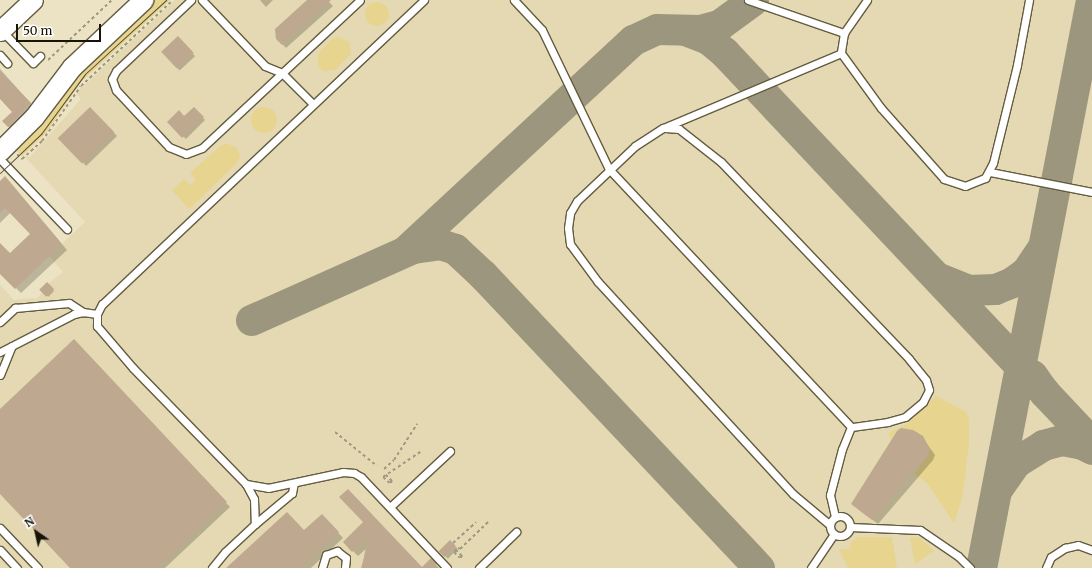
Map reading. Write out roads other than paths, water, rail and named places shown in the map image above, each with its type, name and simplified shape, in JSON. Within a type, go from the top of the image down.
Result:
[{"type":"main road","points":[[1,31],[33,0]]},
{"type":"main road","points":[[0,151],[34,118],[72,66],[144,0]]},
{"type":"lane","points":[[191,0],[116,72],[112,79],[116,90],[169,147],[186,154],[202,148],[359,0]]},
{"type":"lane","points":[[202,0],[264,66],[282,73],[313,104]]},
{"type":"lane","points":[[255,524],[254,499],[246,484],[103,335],[97,326],[97,314],[102,304],[424,0]]},
{"type":"lane","points":[[514,0],[542,30],[609,169],[851,427]]},
{"type":"lane","points":[[748,0],[844,33]]},
{"type":"lane","points":[[867,0],[844,33],[841,53],[881,108],[944,179],[965,186],[979,182],[990,172],[1017,65],[1028,0]]},
{"type":"lane","points":[[1,31],[33,63],[39,58]]},
{"type":"lane","points":[[834,534],[830,526],[805,506],[704,399],[598,282],[570,244],[568,228],[570,213],[578,201],[609,169],[635,146],[663,128],[841,53]]},
{"type":"lane","points":[[0,55],[7,63]]},
{"type":"lane","points":[[663,128],[679,129],[721,162],[909,359],[926,380],[929,390],[923,402],[905,417],[888,422],[851,427]]},
{"type":"lane","points":[[0,159],[67,229]]},
{"type":"lane","points":[[990,172],[1092,192]]},
{"type":"lane","points":[[0,322],[15,308],[69,303],[83,312]]},
{"type":"lane","points":[[0,352],[71,315],[83,312],[97,314]]},
{"type":"lane","points":[[0,375],[12,346]]},
{"type":"lane","points":[[830,526],[835,517],[830,495],[842,449],[851,427]]},
{"type":"lane","points":[[390,507],[450,451]]},
{"type":"lane","points":[[246,484],[268,488],[343,472],[354,473],[390,507],[448,568]]},
{"type":"lane","points":[[212,568],[225,552],[292,493],[294,483]]},
{"type":"lane","points":[[834,534],[844,535],[850,527],[849,521],[844,517],[835,517]]},
{"type":"lane","points":[[850,527],[920,530],[958,556],[970,568]]},
{"type":"lane","points":[[0,528],[38,568]]},
{"type":"lane","points":[[479,568],[516,532]]},
{"type":"lane","points":[[811,568],[834,534]]},
{"type":"lane","points":[[1046,568],[1051,557],[1065,548],[1078,545],[1092,550]]},
{"type":"lane","points":[[0,550],[18,568]]},
{"type":"lane","points":[[322,568],[326,555],[337,551],[346,558],[345,568]]},
{"type":"tram line","points":[[0,173],[41,134],[85,74],[166,0]]}]
